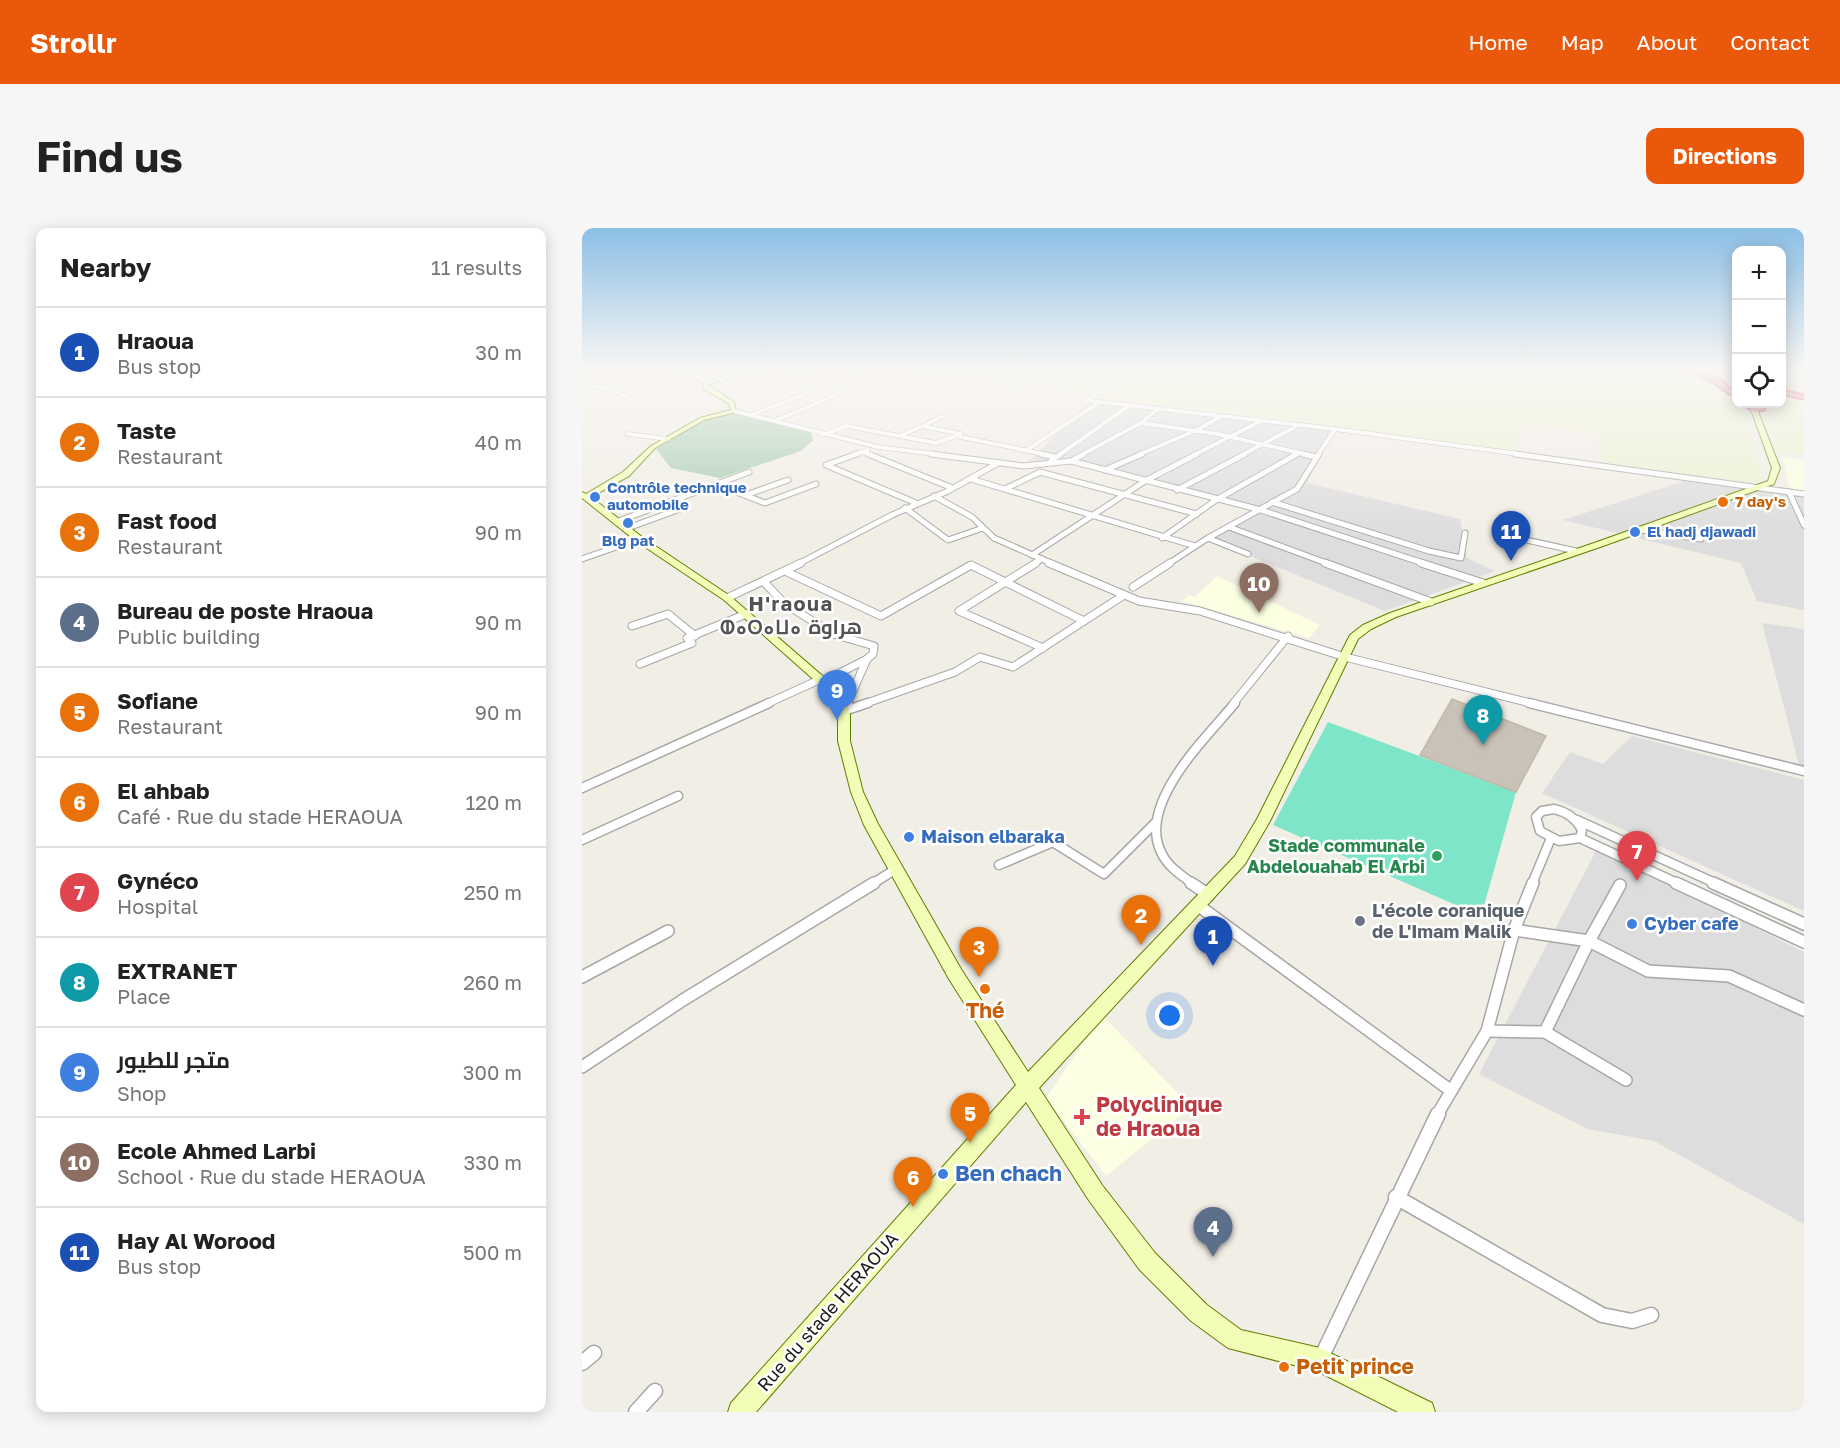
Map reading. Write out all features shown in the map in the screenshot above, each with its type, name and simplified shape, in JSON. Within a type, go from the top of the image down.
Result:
[{"type":"street","points":[[691,425],[653,447],[626,474],[584,496],[639,539],[727,598],[823,680],[836,693],[844,711]]},
{"type":"street","points":[[793,425],[822,435],[878,447],[998,463],[1024,466],[1071,461],[1261,510],[1483,583]]},
{"type":"street","points":[[1028,449],[1064,425]]},
{"type":"street","points":[[1050,463],[1055,457],[1101,425]]},
{"type":"street","points":[[1071,461],[1137,425]]},
{"type":"street","points":[[1159,425],[1230,436],[1316,457]]},
{"type":"street","points":[[1105,470],[1205,425]]},
{"type":"street","points":[[1032,555],[1144,481],[1252,425]]},
{"type":"street","points":[[1177,490],[1299,425]]},
{"type":"street","points":[[1301,425],[1804,494]]},
{"type":"street","points":[[1760,487],[1771,482],[1776,468],[1761,425]]},
{"type":"street","points":[[822,435],[847,426],[899,436],[942,444],[962,432],[923,426],[899,436]]},
{"type":"street","points":[[1132,587],[1208,538],[1297,489],[1335,429]]},
{"type":"street","points":[[628,434],[668,439]]},
{"type":"street","points":[[956,436],[1028,449],[1055,457]]},
{"type":"street","points":[[878,447],[826,465],[916,503]]},
{"type":"street","points":[[863,452],[950,488],[948,491]]},
{"type":"street","points":[[1163,537],[1216,500],[1297,454]]},
{"type":"street","points":[[727,598],[765,583],[905,508],[948,491],[998,463]]},
{"type":"street","points":[[1037,465],[1040,472]]},
{"type":"street","points":[[621,525],[749,472]]},
{"type":"street","points":[[1005,489],[1040,472],[1197,514]]},
{"type":"street","points":[[971,479],[1195,546]]},
{"type":"street","points":[[746,495],[788,480]]},
{"type":"street","points":[[718,485],[765,503],[816,484]]},
{"type":"street","name":"Rue du stade HERAOUA","points":[[740,1412],[1028,1086],[1240,860],[1263,821],[1354,637],[1367,627],[1431,602],[1760,487]]},
{"type":"street","points":[[1789,492],[1804,525]]},
{"type":"street","points":[[934,496],[972,518],[994,538],[1124,595],[1166,608],[1200,611],[1288,636],[1346,657],[1804,771]]},
{"type":"street","points":[[1272,502],[1429,551],[1461,558],[1465,533]]},
{"type":"street","points":[[905,508],[948,540],[983,528]]},
{"type":"street","points":[[621,525],[680,509]]},
{"type":"street","points":[[1229,527],[1431,602]]},
{"type":"street","points":[[1641,530],[1701,539]]},
{"type":"street","points":[[1504,535],[1576,551]]},
{"type":"street","points":[[1208,538],[1248,554]]},
{"type":"street","points":[[582,559],[639,539]]},
{"type":"street","points":[[1042,560],[959,611],[1042,648]]},
{"type":"street","points":[[787,572],[881,616],[971,565],[1084,621]]},
{"type":"street","points":[[582,788],[823,680],[873,654],[874,646],[833,634],[784,603],[765,583]]},
{"type":"street","points":[[844,711],[955,672],[980,657],[1013,667],[1124,595]]},
{"type":"street","points":[[632,626],[668,614],[695,636]]},
{"type":"street","points":[[640,664],[692,643],[687,638],[746,614]]},
{"type":"street","points":[[1288,636],[1167,787],[1155,823],[1155,842],[1174,872],[1204,900],[1450,1090]]},
{"type":"street","points":[[867,659],[844,711],[844,741],[857,792],[871,825],[954,974],[1095,1192],[1147,1261],[1199,1313],[1236,1340],[1320,1360],[1423,1412]]},
{"type":"street","points":[[582,840],[678,796]]},
{"type":"street","points":[[1804,924],[1566,813],[1554,809],[1538,813],[1537,826],[1551,838],[1571,842],[1580,838],[1804,942]]},
{"type":"street","points":[[1577,820],[1582,830],[1580,838]]},
{"type":"street","points":[[999,865],[1053,842],[1104,874],[1155,823]]},
{"type":"street","points":[[1320,1360],[1396,1197],[1450,1090],[1487,1031],[1514,930],[1551,838]]},
{"type":"street","points":[[582,1067],[683,1000],[896,869]]},
{"type":"street","points":[[1545,1032],[1589,941],[1620,885]]},
{"type":"street","points":[[1514,930],[1589,941],[1648,972],[1729,976],[1804,1010]]},
{"type":"street","points":[[582,977],[668,931]]},
{"type":"street","points":[[1487,1031],[1545,1032],[1626,1080]]},
{"type":"street","points":[[1396,1197],[1602,1315],[1632,1321],[1651,1315]]},
{"type":"street","points":[[636,1412],[655,1391]]},
{"type":"shaded area","points":[[695,425],[795,425],[810,430],[813,440],[801,451],[720,478],[671,468],[656,449]]},
{"type":"shaded area","points":[[1066,425],[1302,425],[1335,429],[1307,483],[1460,519],[1467,558],[1495,571],[1385,611],[1206,538],[1260,511],[1071,461],[1024,466]]},
{"type":"shaded area","points":[[1319,425],[1523,425],[1514,451]]},
{"type":"shaded area","points":[[1544,425],[1748,425],[1762,481],[1753,483],[1601,462],[1598,434]]},
{"type":"shaded area","points":[[1767,425],[1804,425],[1804,455],[1778,451]]},
{"type":"shaded area","points":[[1782,457],[1804,460],[1804,491],[1790,489]]},
{"type":"shaded area","points":[[1696,477],[1804,493],[1804,610],[1757,601],[1741,563],[1563,520]]},
{"type":"shaded area","points":[[1217,576],[1320,625],[1309,638],[1182,601],[1189,595],[1195,597]]},
{"type":"shaded area","points":[[1762,623],[1804,629],[1804,767],[1799,765]]},
{"type":"shaded area","points":[[1632,736],[1804,780],[1804,911],[1542,793],[1570,752],[1603,764]]},
{"type":"shaded area","points":[[1597,849],[1804,952],[1804,1224],[1654,1141],[1588,1129],[1479,1074]]},
{"type":"shaded area","points":[[1102,1015],[1191,1107],[1106,1176],[1046,1098]]},
{"type":"green space","name":"Stade communale Abdelouahab El Arbi","points":[[1328,722],[1516,792],[1481,916],[1273,825]]},
{"type":"building","points":[[1452,699],[1546,736],[1516,792],[1420,755]]},
{"type":"place","name":"Contrôle technique automobile","points":[[595,497]]},
{"type":"place","name":"7 day's","points":[[1723,502]]},
{"type":"place","name":"Blg pat","points":[[628,523]]},
{"type":"place","name":"El hadj djawadi","points":[[1635,532]]},
{"type":"place","name":"Hay Al Worood","points":[[1511,561]]},
{"type":"place","name":"Ecole Ahmed Larbi","points":[[1259,613]]},
{"type":"place","name":"متجر للطيور","points":[[837,720]]},
{"type":"place","name":"EXTRANET","points":[[1483,745]]},
{"type":"place","name":"Maison elbaraka","points":[[909,837]]},
{"type":"place","name":"Stade communale Abdelouahab El Arbi","points":[[1437,856]]},
{"type":"place","name":"Gynéco","points":[[1637,881]]},
{"type":"place","name":"L'école coranique de L'Imam Malik","points":[[1360,921]]},
{"type":"place","name":"Cyber cafe","points":[[1632,924]]},
{"type":"place","name":"Taste","points":[[1141,945]]},
{"type":"place","name":"Hraoua","points":[[1213,966]]},
{"type":"place","name":"Fast food","points":[[979,977]]},
{"type":"place","name":"Thé","points":[[985,989]]},
{"type":"place","name":"Polyclinique de Hraoua","points":[[1082,1117]]},
{"type":"place","name":"Sofiane","points":[[970,1143]]},
{"type":"place","name":"Ben chach","points":[[943,1174]]},
{"type":"place","name":"El ahbab","points":[[913,1207]]},
{"type":"place","name":"Bureau de poste Hraoua","points":[[1213,1257]]},
{"type":"place","name":"Petit prince","points":[[1284,1367]]},
{"type":"district","name":"H'raoua ⵀⴰⵔⴰⵡⴰ هراوة","points":[[791,616]]}]
